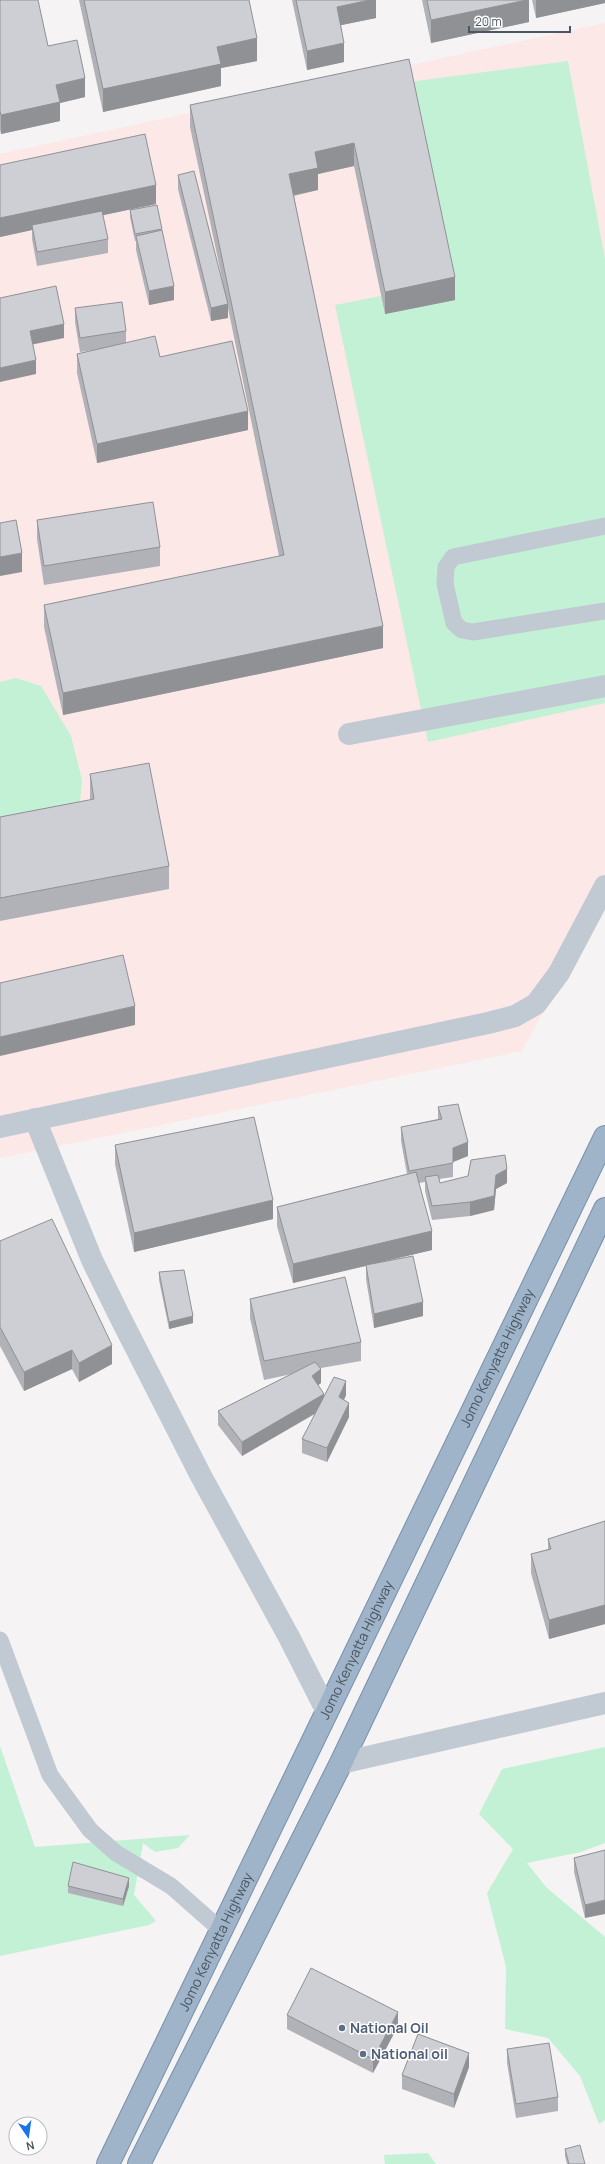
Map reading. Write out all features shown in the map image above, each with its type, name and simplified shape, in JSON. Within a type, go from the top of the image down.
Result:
[{"type":"highway","name":"Jomo Kenyatta Highway","points":[[108,2164],[222,1931],[326,1710],[605,1137]]},
{"type":"highway","points":[[139,2164],[341,1763],[605,1209]]},
{"type":"street","points":[[349,734],[605,686]]},
{"type":"street","points":[[0,1127],[515,1016],[536,1004],[559,973],[605,886]]},
{"type":"street","points":[[35,1119],[92,1260],[120,1317],[201,1476],[289,1637],[326,1710]]},
{"type":"street","points":[[341,1763],[605,1703]]},
{"type":"lane","points":[[605,526],[453,557],[446,567],[445,584],[454,623],[462,630],[473,632],[605,611]]},
{"type":"lane","points":[[0,1640],[50,1775],[90,1830],[116,1853],[171,1886],[222,1931]]},
{"type":"shaded area","points":[[605,23],[605,896],[522,1051],[0,1158],[0,154]]},
{"type":"green space","points":[[568,61],[605,259],[605,703],[428,742],[335,305],[381,296],[385,314],[409,82]]},
{"type":"green space","points":[[16,678],[41,686],[71,736],[82,780],[80,802],[0,825],[0,682]]},
{"type":"green space","points":[[0,1746],[35,1847],[190,1835],[178,1848],[155,1852],[143,1843],[134,1895],[156,1921],[149,1925],[0,1956]]},
{"type":"green space","points":[[605,1747],[605,1843],[581,1852],[527,1863],[546,1887],[605,1937],[605,2120],[599,2124],[580,2076],[548,2038],[505,2029],[506,1967],[487,1893],[513,1849],[479,1814],[502,1769]]},
{"type":"green space","points":[[428,2153],[436,2164],[385,2164],[384,2155]]},
{"type":"building","points":[[0,0],[38,0],[48,46],[77,40],[85,78],[56,85],[60,102],[1,115]]},
{"type":"building","points":[[84,0],[249,0],[257,38],[217,47],[221,64],[103,89]]},
{"type":"building","points":[[296,0],[370,0],[337,7],[344,43],[307,51]]},
{"type":"building","points":[[427,0],[527,0],[431,20]]},
{"type":"building","points":[[409,59],[455,277],[385,292],[354,143],[315,152],[318,168],[289,174],[383,626],[63,693],[44,605],[284,555],[190,105]]},
{"type":"building","points":[[145,134],[156,185],[0,218],[0,165]]},
{"type":"building","points":[[194,171],[228,304],[211,308],[178,175]]},
{"type":"building","points":[[157,205],[162,229],[135,234],[130,210]]},
{"type":"building","points":[[102,211],[108,239],[37,252],[32,225]]},
{"type":"building","points":[[162,230],[174,286],[149,291],[136,236]]},
{"type":"building","points":[[56,286],[64,324],[30,331],[36,360],[0,368],[0,298]]},
{"type":"building","points":[[122,302],[126,331],[80,338],[75,308]]},
{"type":"building","points":[[155,336],[160,357],[232,341],[248,411],[97,444],[77,354]]},
{"type":"building","points":[[153,502],[160,547],[44,566],[37,520]]},
{"type":"building","points":[[16,520],[22,553],[0,557],[0,523]]},
{"type":"building","points":[[149,763],[169,866],[0,898],[0,817],[94,799],[90,774]]},
{"type":"building","points":[[123,955],[135,1006],[0,1037],[0,983]]},
{"type":"building","points":[[458,1104],[468,1142],[453,1148],[453,1163],[409,1171],[401,1127],[442,1119],[438,1107]]},
{"type":"building","points":[[254,1117],[273,1200],[134,1233],[115,1145]]},
{"type":"building","points":[[505,1155],[507,1169],[496,1175],[494,1196],[470,1202],[432,1206],[425,1177],[438,1175],[440,1183],[468,1176],[471,1160]]},
{"type":"building","points":[[416,1172],[432,1231],[293,1264],[277,1207]]},
{"type":"building","points":[[52,1219],[112,1345],[79,1363],[72,1350],[24,1372],[0,1327],[0,1241]]},
{"type":"building","points":[[413,1256],[423,1302],[374,1314],[366,1265]]},
{"type":"building","points":[[184,1270],[193,1316],[169,1322],[159,1272]]},
{"type":"building","points":[[345,1277],[361,1342],[264,1361],[250,1299]]},
{"type":"building","points":[[315,1362],[321,1369],[312,1376],[324,1394],[242,1442],[218,1411]]},
{"type":"building","points":[[334,1377],[346,1381],[339,1397],[349,1403],[327,1448],[302,1439]]},
{"type":"building","points":[[605,1521],[605,1605],[549,1620],[531,1554],[551,1549],[548,1539]]},
{"type":"building","points":[[605,1850],[605,1900],[585,1905],[574,1858]]},
{"type":"building","points":[[73,1862],[129,1878],[123,1899],[68,1886]]},
{"type":"building","name":"National Oil","points":[[311,1968],[398,2012],[373,2059],[287,2015]]},
{"type":"building","points":[[418,2034],[469,2053],[454,2094],[402,2075]]},
{"type":"building","points":[[549,2043],[558,2097],[516,2104],[507,2049]]},
{"type":"building","points":[[580,2145],[585,2164],[569,2164],[565,2149]]},
{"type":"place","name":"National Oil","points":[[342,2028]]},
{"type":"place","name":"National oil","points":[[363,2054]]}]
